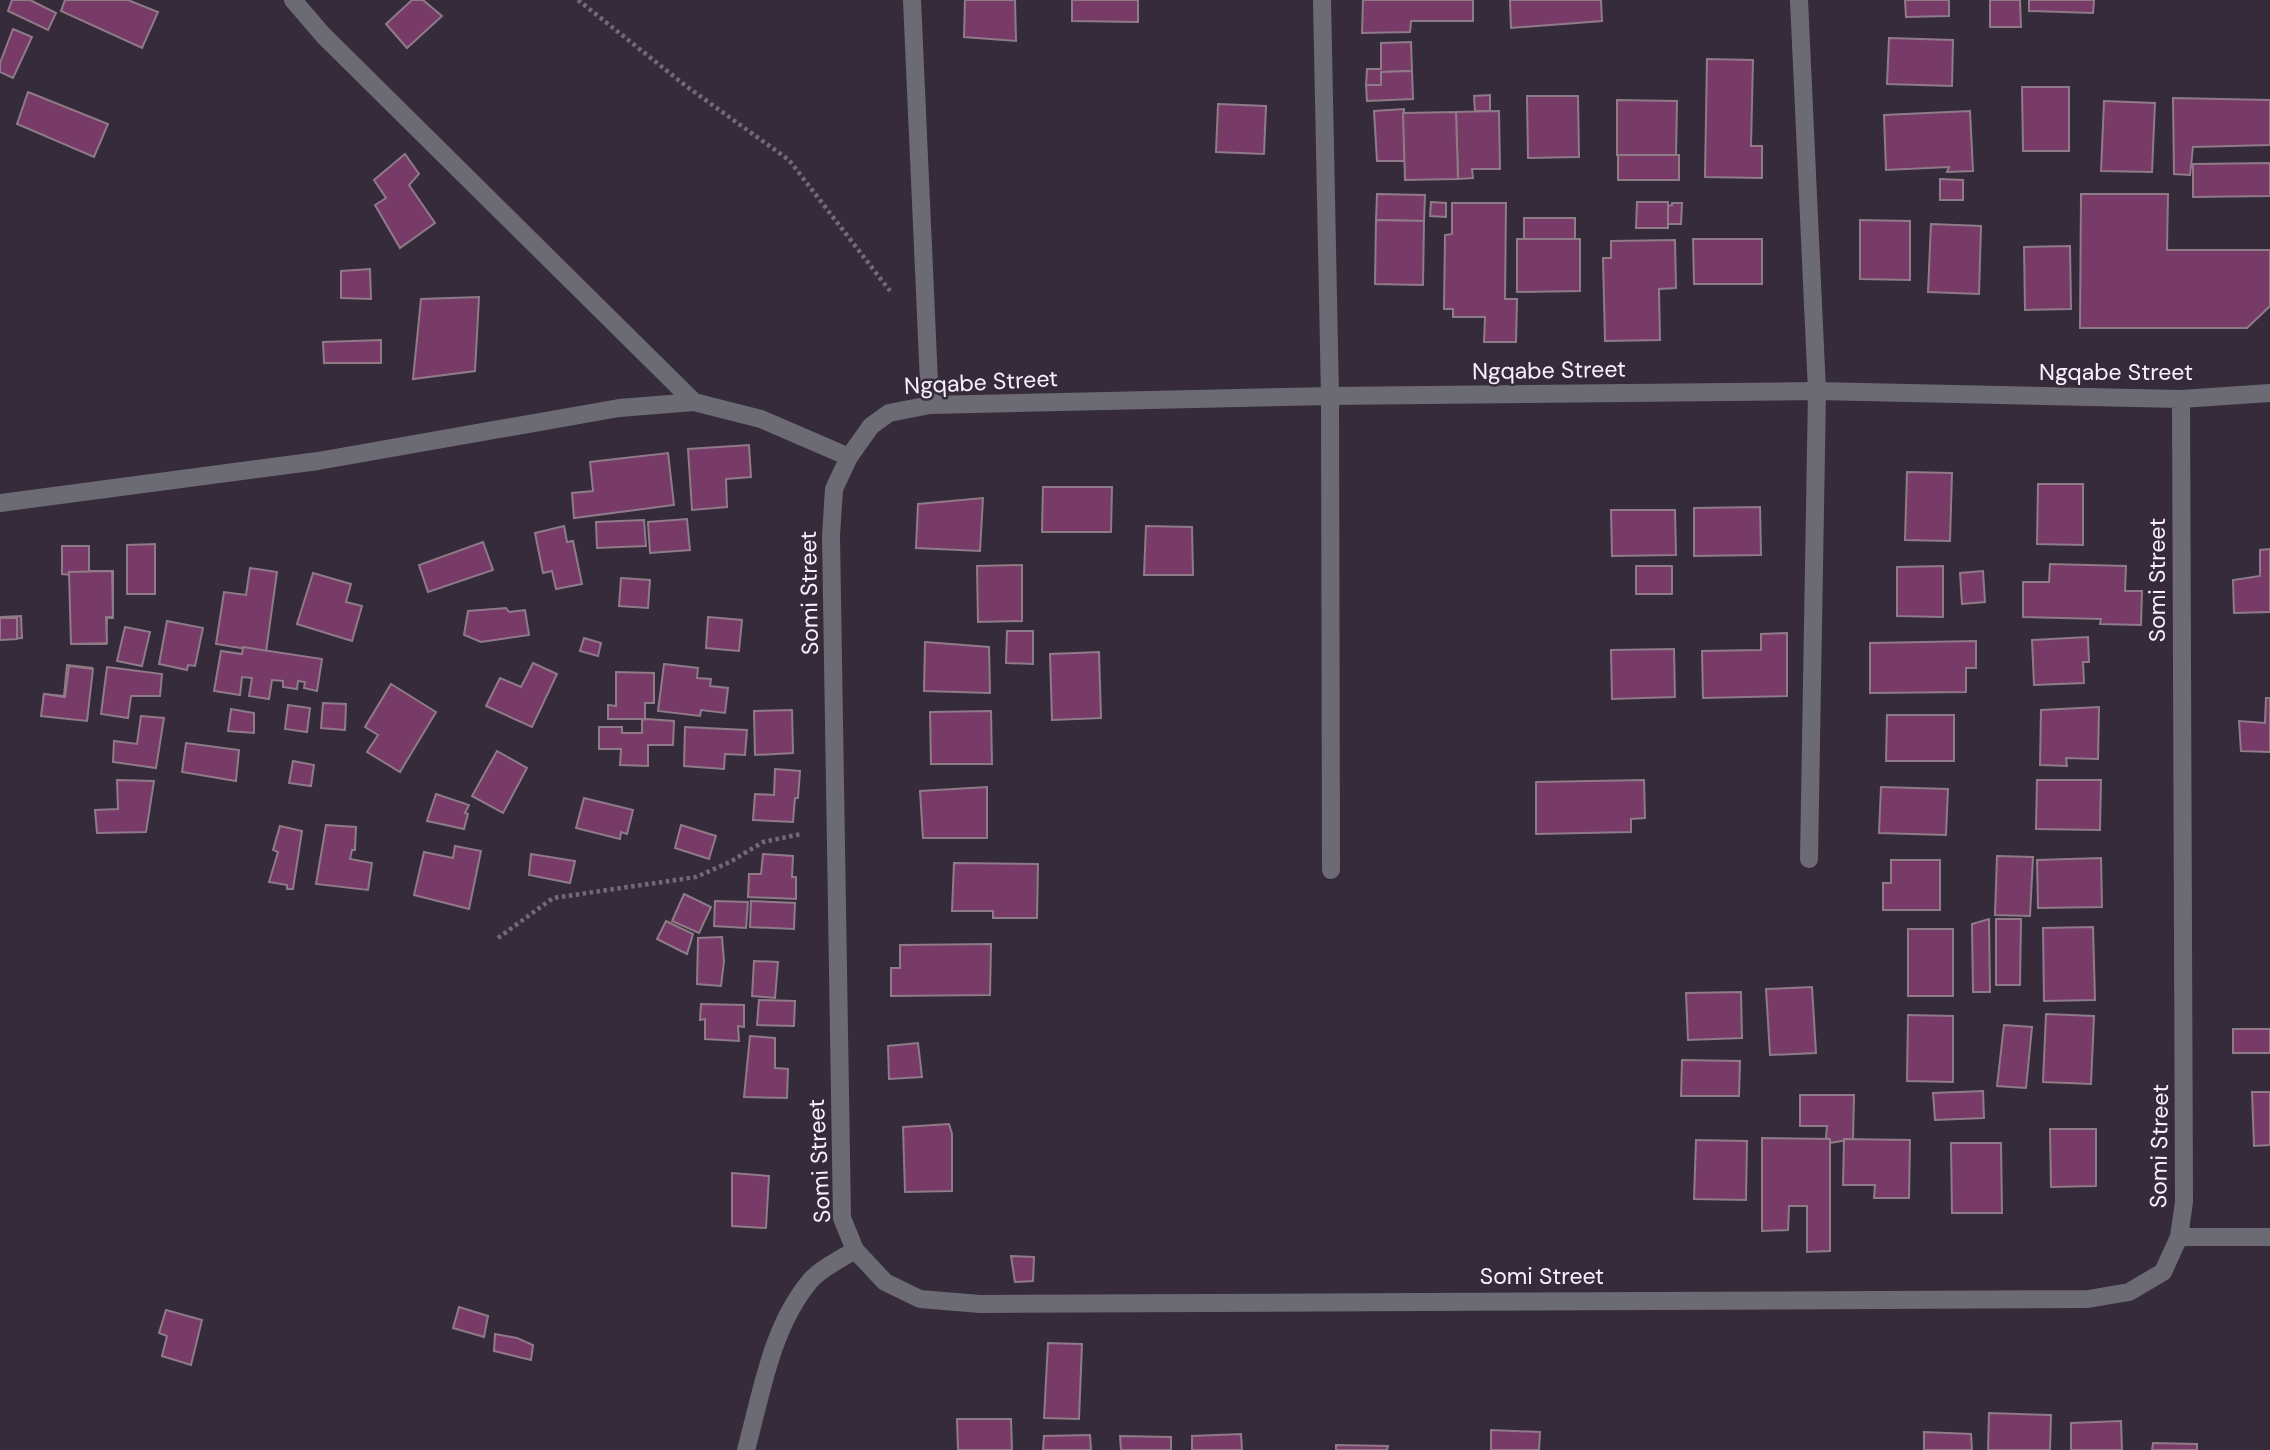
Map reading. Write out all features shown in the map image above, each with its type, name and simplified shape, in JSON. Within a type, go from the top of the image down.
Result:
[{"type":"street","points":[[293,0],[371,84],[694,402]]},
{"type":"street","points":[[912,0],[930,405]]},
{"type":"street","points":[[1322,0],[1331,396],[1331,870]]},
{"type":"street","points":[[1799,0],[1817,391],[1809,859]]},
{"type":"street","name":"Ngqabe Street","points":[[849,457],[871,426],[889,412],[930,405],[1331,396],[1817,391],[2181,398],[2270,393]]},
{"type":"street","name":"Somi Street","points":[[849,457],[834,489],[831,537],[842,1218],[855,1250],[885,1282],[920,1299],[980,1304],[2088,1299],[2129,1292],[2164,1272],[2179,1237],[2184,1202],[2181,398]]},
{"type":"street","points":[[0,503],[318,461],[618,408],[694,402],[761,419],[849,457]]},
{"type":"street","points":[[2179,1237],[2270,1237]]},
{"type":"street","points":[[746,1450],[770,1355],[791,1308],[812,1278],[855,1250]]},
{"type":"path","points":[[578,0],[687,86],[789,160],[927,338]]},
{"type":"path","points":[[498,937],[553,898],[696,877],[730,862],[763,842],[837,829]]},
{"type":"building","points":[[12,0],[30,0],[56,13],[48,30],[8,11]]},
{"type":"building","points":[[65,0],[128,0],[158,12],[142,48],[61,11]]},
{"type":"building","points":[[412,0],[423,0],[442,16],[407,48],[386,24]]},
{"type":"building","points":[[965,0],[1015,0],[1016,41],[964,37]]},
{"type":"building","points":[[1072,0],[1138,0],[1138,22],[1072,21]]},
{"type":"building","points":[[1363,0],[1473,0],[1473,21],[1411,21],[1410,32],[1362,33]]},
{"type":"building","points":[[1510,0],[1601,0],[1602,21],[1511,28]]},
{"type":"building","points":[[1905,0],[1949,0],[1949,16],[1906,17]]},
{"type":"building","points":[[1990,0],[2020,0],[2021,27],[1990,27]]},
{"type":"building","points":[[2029,0],[2094,0],[2093,13],[2029,11]]},
{"type":"building","points":[[13,29],[32,37],[13,78],[0,72],[0,63]]},
{"type":"building","points":[[1889,38],[1953,40],[1952,86],[1887,84]]},
{"type":"building","points":[[1411,42],[1412,71],[1381,72],[1381,85],[1366,85],[1367,69],[1381,69],[1381,43]]},
{"type":"building","points":[[1707,59],[1753,60],[1751,146],[1762,146],[1762,178],[1705,177]]},
{"type":"building","points":[[1412,71],[1413,99],[1367,101],[1366,85],[1381,85],[1381,72]]},
{"type":"building","points":[[2022,87],[2069,87],[2069,151],[2023,151]]},
{"type":"building","points":[[28,92],[108,124],[94,157],[17,124]]},
{"type":"building","points":[[1490,95],[1490,111],[1475,111],[1474,96]]},
{"type":"building","points":[[1527,96],[1578,96],[1579,157],[1528,158]]},
{"type":"building","points":[[2173,98],[2270,100],[2270,145],[2193,147],[2190,175],[2174,174]]},
{"type":"building","points":[[1617,100],[1677,101],[1676,156],[1617,155]]},
{"type":"building","points":[[2104,101],[2155,103],[2152,172],[2101,171]]},
{"type":"building","points":[[1218,104],[1266,106],[1264,154],[1216,152]]},
{"type":"building","points":[[1404,109],[1405,161],[1377,161],[1374,111]]},
{"type":"building","points":[[1499,111],[1500,169],[1472,169],[1473,178],[1458,179],[1456,112]]},
{"type":"building","points":[[1970,111],[1973,171],[1947,172],[1949,167],[1886,170],[1884,115]]},
{"type":"building","points":[[1456,112],[1458,179],[1405,180],[1403,113]]},
{"type":"building","points":[[405,154],[419,174],[409,185],[435,223],[400,248],[375,205],[386,198],[374,180]]},
{"type":"building","points":[[1618,155],[1679,155],[1679,180],[1618,180]]},
{"type":"building","points":[[2270,163],[2270,196],[2193,197],[2193,164]]},
{"type":"building","points":[[1940,179],[1963,180],[1963,200],[1940,200]]},
{"type":"building","points":[[1377,194],[1425,195],[1424,221],[1376,220]]},
{"type":"building","points":[[2081,194],[2168,194],[2167,250],[2270,250],[2270,306],[2247,328],[2080,328]]},
{"type":"building","points":[[1431,202],[1446,203],[1446,217],[1430,216]]},
{"type":"building","points":[[1637,202],[1668,202],[1668,228],[1636,228]]},
{"type":"building","points":[[1452,203],[1506,203],[1505,299],[1517,299],[1516,342],[1484,342],[1485,317],[1453,317],[1453,309],[1444,309],[1445,235],[1452,234]]},
{"type":"building","points":[[1682,203],[1681,224],[1668,224],[1668,206]]},
{"type":"building","points":[[1524,218],[1575,218],[1575,239],[1524,239]]},
{"type":"building","points":[[1376,220],[1424,221],[1423,285],[1375,284]]},
{"type":"building","points":[[1860,220],[1910,221],[1910,280],[1860,279]]},
{"type":"building","points":[[1931,224],[1981,226],[1979,294],[1928,292]]},
{"type":"building","points":[[1517,239],[1580,239],[1580,291],[1517,292]]},
{"type":"building","points":[[1693,239],[1762,239],[1762,284],[1694,284]]},
{"type":"building","points":[[1675,240],[1676,288],[1659,289],[1660,340],[1605,341],[1603,258],[1611,258],[1611,241]]},
{"type":"building","points":[[2070,246],[2071,309],[2025,310],[2024,247]]},
{"type":"building","points":[[370,269],[371,299],[341,298],[341,271]]},
{"type":"building","points":[[479,297],[475,371],[413,379],[421,299]]},
{"type":"building","points":[[381,340],[381,363],[324,363],[323,342]]},
{"type":"building","points":[[749,445],[751,477],[726,479],[727,507],[692,510],[688,449]]},
{"type":"building","points":[[668,453],[674,505],[574,518],[572,493],[593,491],[590,462]]},
{"type":"building","points":[[1907,472],[1952,473],[1950,541],[1905,540]]},
{"type":"building","points":[[2038,484],[2083,484],[2083,545],[2037,544]]},
{"type":"building","points":[[1043,487],[1112,487],[1111,532],[1042,532]]},
{"type":"building","points":[[983,498],[980,551],[916,548],[918,504]]},
{"type":"building","points":[[1760,507],[1761,555],[1694,556],[1694,508]]},
{"type":"building","points":[[1611,510],[1675,510],[1676,555],[1612,556]]},
{"type":"building","points":[[687,519],[690,550],[650,553],[648,522]]},
{"type":"building","points":[[644,520],[646,546],[597,548],[596,522]]},
{"type":"building","points":[[564,526],[567,542],[573,541],[582,584],[556,589],[552,571],[543,573],[535,533]]},
{"type":"building","points":[[1146,526],[1192,527],[1193,575],[1144,575]]},
{"type":"building","points":[[483,542],[493,570],[428,592],[419,565]]},
{"type":"building","points":[[155,544],[155,594],[127,594],[127,545]]},
{"type":"building","points":[[62,546],[89,546],[89,571],[113,571],[113,618],[107,618],[106,644],[71,644],[72,575],[62,574]]},
{"type":"building","points":[[2270,549],[2270,612],[2234,613],[2233,580],[2260,576],[2260,550]]},
{"type":"building","points":[[2050,564],[2126,566],[2125,591],[2142,591],[2141,625],[2100,624],[2101,619],[2023,617],[2023,582],[2049,582]]},
{"type":"building","points":[[1022,565],[1022,621],[978,622],[977,566]]},
{"type":"building","points":[[1636,566],[1672,566],[1672,594],[1636,594]]},
{"type":"building","points":[[1943,566],[1943,617],[1897,616],[1897,567]]},
{"type":"building","points":[[250,568],[277,572],[266,652],[216,644],[224,592],[246,595]]},
{"type":"building","points":[[112,571],[113,617],[106,617],[107,643],[71,644],[69,572]]},
{"type":"building","points":[[1983,571],[1985,602],[1962,604],[1960,573]]},
{"type":"building","points":[[313,573],[351,584],[346,602],[362,606],[352,641],[297,624]]},
{"type":"building","points":[[621,578],[650,580],[648,608],[619,606]]},
{"type":"building","points":[[506,608],[509,612],[525,610],[529,635],[481,642],[464,635],[468,611]]},
{"type":"building","points":[[21,616],[22,638],[0,639],[0,617]]},
{"type":"building","points":[[708,617],[742,620],[739,651],[706,648]]},
{"type":"building","points":[[0,618],[17,618],[17,639],[0,640]]},
{"type":"building","points":[[167,621],[203,628],[195,666],[188,665],[187,670],[159,664]]},
{"type":"building","points":[[125,627],[150,632],[142,666],[117,661]]},
{"type":"building","points":[[1007,631],[1033,631],[1033,664],[1006,663]]},
{"type":"building","points":[[1787,633],[1787,696],[1703,698],[1702,651],[1761,650],[1761,634]]},
{"type":"building","points":[[2088,637],[2089,662],[2083,662],[2084,683],[2034,685],[2032,640]]},
{"type":"building","points":[[584,638],[601,643],[598,656],[580,651]]},
{"type":"building","points":[[1976,641],[1976,668],[1966,668],[1966,692],[1870,693],[1870,643]]},
{"type":"building","points":[[925,642],[989,647],[990,693],[924,691]]},
{"type":"building","points":[[243,647],[322,659],[317,691],[304,688],[305,682],[298,681],[297,689],[283,687],[283,681],[272,680],[269,699],[249,696],[252,678],[242,677],[240,695],[214,691],[221,651],[242,654]]},
{"type":"building","points":[[1674,649],[1675,697],[1612,699],[1611,650]]},
{"type":"building","points":[[1099,652],[1101,718],[1052,720],[1050,654]]},
{"type":"building","points":[[533,663],[557,674],[532,727],[486,706],[500,678],[521,687]]},
{"type":"building","points":[[664,664],[698,668],[697,678],[711,679],[710,686],[728,688],[725,713],[701,710],[700,716],[658,711]]},
{"type":"building","points":[[67,665],[92,668],[87,720],[42,715],[44,694],[64,696]]},
{"type":"building","points":[[69,666],[93,669],[87,721],[41,716],[44,694],[65,697]]},
{"type":"building","points":[[107,667],[162,674],[160,696],[131,696],[128,718],[101,714]]},
{"type":"building","points":[[616,672],[654,673],[654,703],[645,703],[645,719],[608,719],[608,705],[616,706]]},
{"type":"building","points":[[391,684],[436,712],[400,772],[367,752],[378,735],[365,727]]},
{"type":"building","points":[[2266,698],[2270,698],[2270,752],[2241,751],[2239,721],[2265,723]]},
{"type":"building","points":[[323,703],[346,704],[345,730],[321,728]]},
{"type":"building","points":[[288,705],[310,708],[307,732],[285,729]]},
{"type":"building","points":[[2099,707],[2098,759],[2066,758],[2067,766],[2040,765],[2041,710]]},
{"type":"building","points":[[231,709],[254,713],[254,733],[228,731]]},
{"type":"building","points":[[792,710],[793,753],[755,755],[754,711]]},
{"type":"building","points":[[991,711],[992,764],[931,764],[930,712]]},
{"type":"building","points":[[1887,715],[1954,715],[1954,761],[1886,761]]},
{"type":"building","points":[[141,716],[164,718],[156,768],[113,762],[114,741],[137,744]]},
{"type":"building","points":[[642,720],[674,721],[673,745],[648,745],[648,766],[620,765],[621,749],[599,749],[599,727],[622,727],[622,733],[642,733]]},
{"type":"building","points":[[685,727],[747,730],[745,755],[725,754],[724,769],[684,766]]},
{"type":"building","points":[[186,743],[239,750],[236,781],[182,772]]},
{"type":"building","points":[[497,751],[527,768],[503,813],[472,796]]},
{"type":"building","points":[[293,761],[314,765],[311,786],[289,783]]},
{"type":"building","points":[[775,769],[800,771],[793,822],[753,820],[755,794],[774,795]]},
{"type":"building","points":[[117,780],[154,781],[146,832],[97,833],[95,810],[118,809]]},
{"type":"building","points":[[1644,780],[1645,818],[1631,819],[1631,832],[1536,834],[1536,782]]},
{"type":"building","points":[[2037,780],[2101,780],[2100,830],[2036,829]]},
{"type":"building","points":[[987,787],[987,838],[923,838],[920,791]]},
{"type":"building","points":[[1881,787],[1948,789],[1946,835],[1879,833]]},
{"type":"building","points":[[436,794],[469,805],[465,813],[468,814],[464,829],[427,821]]},
{"type":"building","points":[[584,798],[633,810],[627,834],[621,832],[620,839],[576,828]]},
{"type":"building","points":[[326,825],[356,827],[355,850],[352,850],[350,859],[372,863],[368,890],[316,884]]},
{"type":"building","points":[[681,825],[716,836],[709,859],[675,848]]},
{"type":"building","points":[[280,826],[302,831],[293,889],[287,889],[287,885],[269,882],[278,852],[273,850]]},
{"type":"building","points":[[455,846],[481,851],[469,909],[414,895],[424,852],[453,858]]},
{"type":"building","points":[[531,854],[575,861],[570,883],[529,875]]},
{"type":"building","points":[[763,854],[793,856],[792,877],[796,877],[796,899],[748,897],[749,874],[761,874]]},
{"type":"building","points":[[1997,856],[2033,857],[2030,916],[1995,915]]},
{"type":"building","points":[[2101,858],[2102,907],[2038,908],[2037,860]]},
{"type":"building","points":[[1891,860],[1940,860],[1940,910],[1883,910],[1883,883],[1891,883]]},
{"type":"building","points":[[954,863],[1038,864],[1037,918],[993,918],[993,911],[952,911]]},
{"type":"building","points":[[684,894],[711,907],[699,933],[672,921]]},
{"type":"building","points":[[715,901],[748,902],[746,928],[714,926]]},
{"type":"building","points":[[751,901],[795,903],[794,929],[750,927]]},
{"type":"building","points":[[1989,919],[1990,992],[1973,992],[1972,924]]},
{"type":"building","points":[[1996,919],[2021,919],[2020,985],[1996,985]]},
{"type":"building","points":[[666,921],[693,934],[687,954],[657,939]]},
{"type":"building","points":[[2093,927],[2095,1000],[2044,1001],[2043,928]]},
{"type":"building","points":[[1908,929],[1953,929],[1953,996],[1908,996]]},
{"type":"building","points":[[722,937],[724,961],[721,986],[697,984],[698,938]]},
{"type":"building","points":[[991,944],[990,995],[891,996],[891,968],[900,968],[900,945]]},
{"type":"building","points":[[754,961],[778,962],[775,998],[752,996]]},
{"type":"building","points":[[1812,987],[1816,1053],[1770,1055],[1766,989]]},
{"type":"building","points":[[1741,992],[1742,1038],[1688,1040],[1686,993]]},
{"type":"building","points":[[759,1000],[795,1001],[794,1026],[757,1025]]},
{"type":"building","points":[[701,1004],[744,1005],[744,1027],[738,1026],[739,1041],[705,1039],[705,1019],[700,1020]]},
{"type":"building","points":[[2046,1014],[2094,1016],[2091,1084],[2043,1082]]},
{"type":"building","points":[[1908,1015],[1953,1016],[1953,1082],[1907,1081]]},
{"type":"building","points":[[2004,1025],[2032,1027],[2026,1088],[1997,1086]]},
{"type":"building","points":[[2233,1029],[2270,1029],[2270,1053],[2233,1053]]},
{"type":"building","points":[[750,1036],[775,1038],[775,1068],[788,1069],[787,1098],[744,1097]]},
{"type":"building","points":[[918,1043],[922,1077],[889,1079],[888,1046]]},
{"type":"building","points":[[1682,1060],[1740,1061],[1739,1096],[1681,1096]]},
{"type":"building","points":[[1983,1091],[1984,1118],[1935,1120],[1933,1093]]},
{"type":"building","points":[[2252,1092],[2270,1092],[2270,1145],[2254,1146]]},
{"type":"building","points":[[1800,1095],[1854,1095],[1853,1139],[1830,1143],[1830,1139],[1826,1138],[1827,1126],[1800,1126]]},
{"type":"building","points":[[949,1124],[952,1134],[952,1191],[905,1192],[903,1127]]},
{"type":"building","points":[[2050,1129],[2096,1129],[2096,1186],[2051,1187]]},
{"type":"building","points":[[1762,1138],[1830,1139],[1830,1251],[1807,1252],[1807,1206],[1789,1206],[1788,1230],[1762,1231]]},
{"type":"building","points":[[1844,1139],[1910,1140],[1909,1198],[1874,1198],[1875,1185],[1843,1185]]},
{"type":"building","points":[[1696,1140],[1747,1141],[1746,1200],[1694,1199]]},
{"type":"building","points":[[1951,1143],[2001,1143],[2002,1213],[1952,1213]]},
{"type":"building","points":[[732,1173],[769,1176],[766,1228],[732,1226]]},
{"type":"building","points":[[1011,1256],[1034,1257],[1033,1281],[1015,1282]]},
{"type":"building","points":[[459,1307],[488,1316],[484,1337],[453,1328]]},
{"type":"building","points":[[166,1310],[202,1320],[191,1365],[162,1356],[167,1336],[159,1333]]},
{"type":"building","points":[[495,1334],[517,1338],[533,1345],[531,1360],[494,1351]]},
{"type":"building","points":[[1048,1343],[1082,1344],[1079,1419],[1044,1418]]},
{"type":"building","points":[[1989,1413],[2051,1415],[2050,1450],[1988,1450]]},
{"type":"building","points":[[957,1419],[1011,1419],[1012,1450],[958,1450]]},
{"type":"building","points":[[2121,1421],[2122,1450],[2071,1450],[2071,1423]]},
{"type":"building","points":[[1491,1430],[1540,1432],[1539,1450],[1491,1450]]},
{"type":"building","points":[[1924,1432],[1971,1434],[1972,1450],[1924,1450]]},
{"type":"building","points":[[1241,1434],[1242,1450],[1192,1450],[1192,1436]]},
{"type":"building","points":[[1090,1435],[1091,1450],[1043,1450],[1044,1436]]},
{"type":"building","points":[[1120,1436],[1171,1437],[1171,1450],[1121,1450]]},
{"type":"building","points":[[2153,1443],[2197,1444],[2197,1450],[2152,1450]]},
{"type":"building","points":[[1336,1445],[1388,1446],[1387,1450],[1336,1450]]}]
